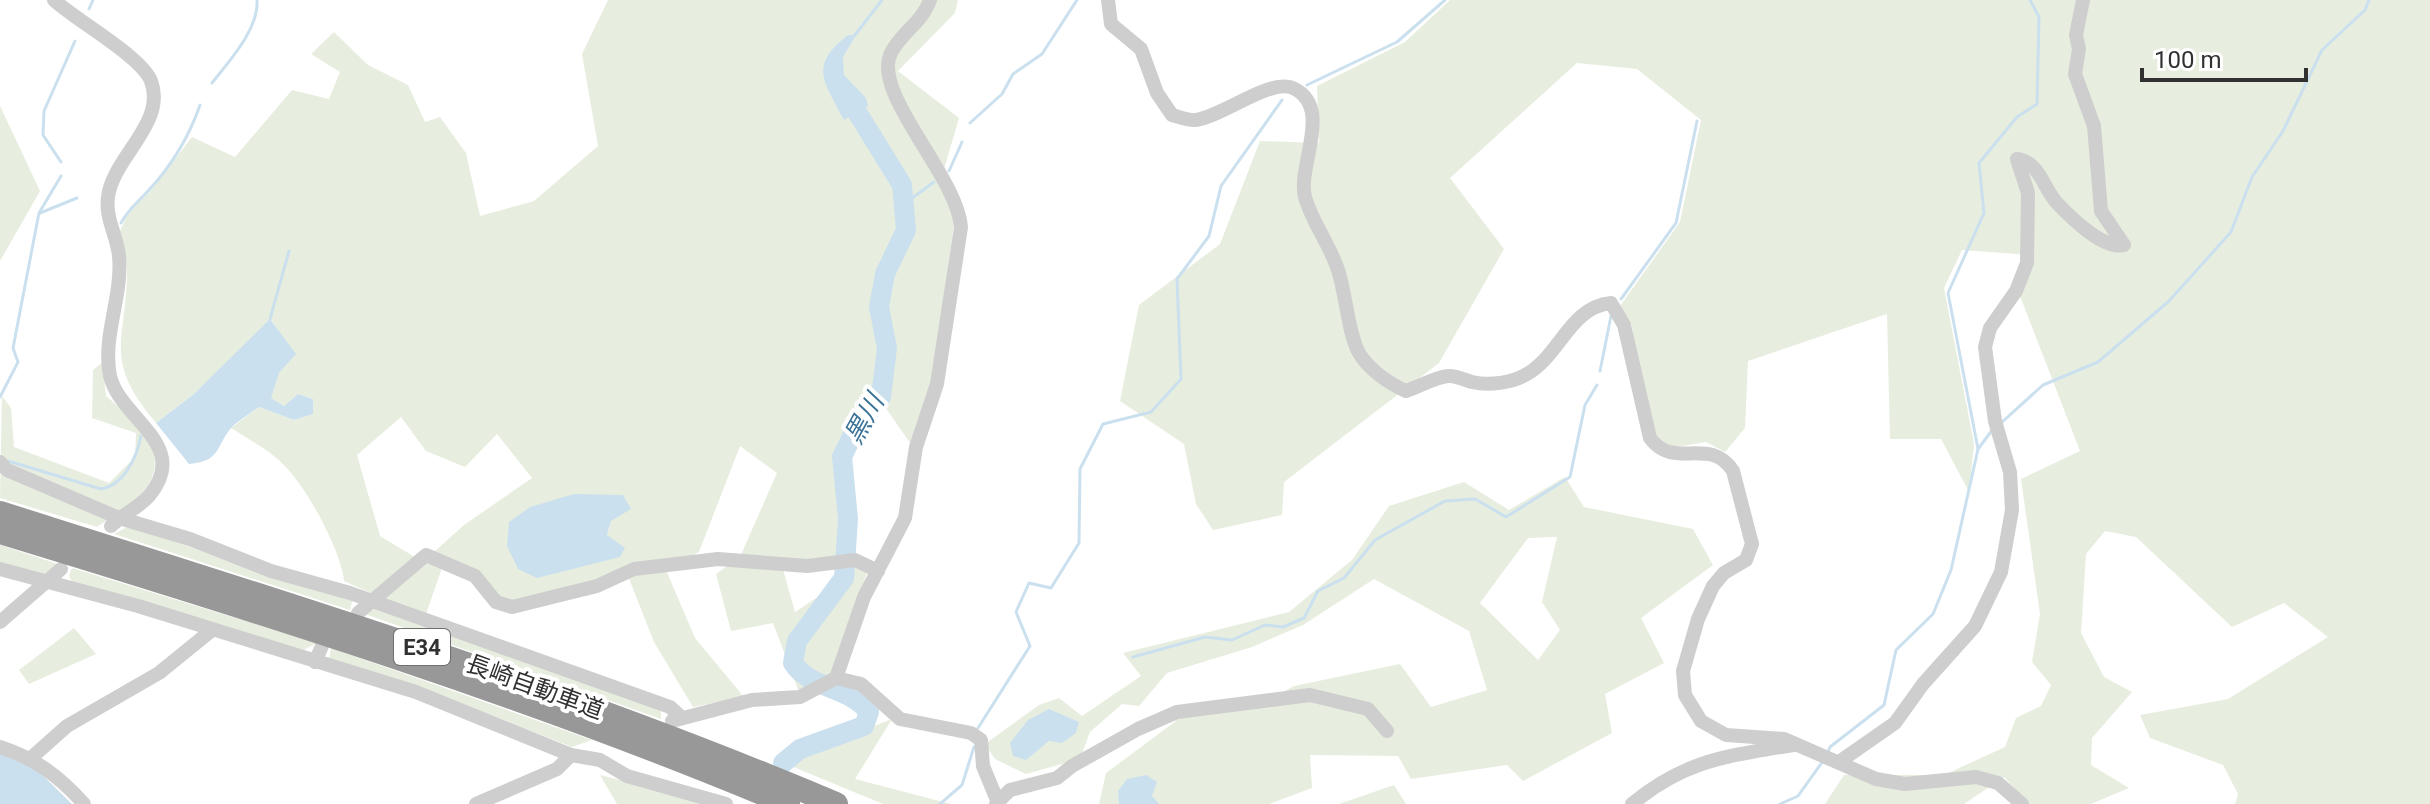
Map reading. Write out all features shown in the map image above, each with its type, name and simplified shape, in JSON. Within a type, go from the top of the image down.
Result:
[{"type":"highway","name":"長崎自動車道","points":[[0,513],[460,660],[699,746],[836,804]]},
{"type":"highway","name":"長崎自動車道","points":[[0,532],[387,654],[692,763],[788,804]]},
{"type":"street","points":[[54,0],[83,26],[131,56],[151,82],[154,99],[149,117],[111,183],[108,197],[108,219],[119,255],[108,349],[110,378],[121,400],[156,440],[162,461],[159,481],[147,497],[115,522]]},
{"type":"street","points":[[825,685],[864,597],[905,518],[916,447],[937,384],[961,227],[959,207],[947,181],[926,153],[887,77],[891,53],[925,15],[930,0]]},
{"type":"street","points":[[1108,0],[1111,24],[1141,49],[1157,93],[1172,115],[1195,121],[1250,100],[1268,87],[1292,87],[1302,95],[1311,109],[1313,136],[1304,172],[1305,196],[1338,269],[1359,353],[1390,384],[1406,391],[1449,375],[1477,383],[1498,383],[1526,375],[1547,360],[1580,315],[1600,304],[1611,303],[1624,325],[1650,438],[1659,450],[1670,454],[1711,453],[1726,461],[1733,471],[1752,544],[1746,560],[1724,573],[1713,586],[1698,619],[1683,671],[1685,695],[1701,721],[1726,735],[1784,739],[1876,779],[1905,784],[1976,777],[1998,783],[2022,804]]},
{"type":"street","points":[[1830,760],[1895,723],[1923,684],[1975,626],[2001,572],[2012,510],[2010,472],[1995,421],[1985,347],[1990,328],[2016,291],[2027,263],[2028,193],[2017,159],[2033,165],[2056,202],[2106,243],[2116,247],[2124,245],[2101,211],[2094,126],[2075,74],[2079,49],[2076,35],[2083,0]]},
{"type":"street","points":[[0,462],[7,470],[115,522],[190,539],[271,571],[372,602],[670,707],[677,720],[752,700],[800,697],[825,685],[861,684],[900,719],[971,733],[981,740],[983,766],[997,802],[1010,790],[1057,778],[1072,766],[1138,729],[1177,712],[1310,695],[1368,709],[1387,731]]},
{"type":"street","points":[[358,613],[426,555],[475,576],[496,602],[512,607],[597,586],[634,569],[718,559],[807,566],[855,560],[878,571]]},
{"type":"street","points":[[0,569],[416,692],[571,755],[600,760],[627,776],[726,804]]},
{"type":"street","points":[[0,622],[61,569]]},
{"type":"street","points":[[31,758],[67,726],[159,673],[212,630]]},
{"type":"street","points":[[315,662],[322,646]]},
{"type":"street","points":[[600,760],[608,745]]},
{"type":"street","points":[[1632,804],[1660,781],[1700,762],[1796,745]]},
{"type":"street","points":[[0,747],[31,758],[62,779],[84,804]]},
{"type":"street","points":[[476,804],[557,769],[571,755]]},
{"type":"green space","points":[[608,0],[958,0],[955,13],[898,71],[959,118],[940,183],[955,216],[932,380],[910,443],[883,404],[853,426],[840,454],[838,556],[781,562],[795,612],[831,588],[850,562],[868,570],[831,674],[799,692],[773,623],[731,631],[716,574],[740,557],[777,473],[740,446],[699,552],[666,570],[695,638],[744,697],[693,707],[654,642],[628,576],[505,606],[476,571],[443,565],[425,617],[344,581],[329,536],[302,487],[265,449],[231,428],[259,407],[294,420],[313,414],[313,399],[298,394],[284,406],[270,398],[279,373],[295,354],[271,320],[194,394],[156,423],[128,382],[121,349],[127,265],[119,233],[131,207],[149,193],[192,137],[235,157],[292,90],[329,99],[340,72],[311,54],[334,32],[368,65],[408,85],[425,122],[440,117],[466,153],[480,216],[534,201],[598,146],[582,54]],"holes":[[[401,417],[426,451],[465,467],[497,434],[532,478],[464,525],[423,562],[380,536],[357,455]],[[574,494],[611,521],[607,535]]]},
{"type":"green space","points":[[1450,0],[2430,0],[2430,804],[2235,804],[2238,794],[2223,765],[2150,738],[2140,715],[2228,699],[2328,637],[2284,603],[2232,627],[2136,537],[2105,531],[2086,554],[2081,633],[2104,677],[2132,692],[2092,738],[2091,765],[2129,788],[2091,804],[2029,804],[2004,777],[1964,804],[1825,804],[1844,775],[1944,775],[2005,747],[2016,718],[2041,706],[2051,685],[2032,662],[2040,614],[2021,479],[2080,451],[2020,296],[2031,255],[1962,250],[1944,288],[1974,444],[1969,492],[1941,439],[1890,439],[1887,314],[1748,361],[1745,428],[1725,452],[1706,442],[1664,449],[1644,433],[1632,326],[1620,306],[1680,222],[1701,120],[1637,69],[1577,63],[1450,178],[1504,249],[1439,363],[1284,482],[1282,515],[1213,530],[1196,504],[1184,444],[1120,401],[1139,305],[1220,244],[1260,141],[1319,143],[1317,86],[1405,42]]},
{"type":"green space","points":[[0,106],[40,191],[0,261]]},
{"type":"green space","points":[[102,363],[106,396],[137,425],[152,448],[155,460],[153,474],[142,494],[97,527],[0,498],[2,396],[11,408],[14,447],[109,483],[135,457],[136,433],[92,418],[93,370]]},
{"type":"green space","points":[[1565,477],[1584,507],[1693,529],[1713,565],[1641,618],[1664,663],[1605,694],[1612,733],[1523,781],[1507,765],[1411,779],[1398,756],[1310,755],[1312,788],[1269,804],[1099,804],[1106,773],[1180,718],[1263,703],[1294,686],[1400,664],[1431,707],[1487,690],[1469,631],[1374,579],[1303,625],[1252,647],[1167,673],[1139,706],[1122,704],[1090,732],[1080,759],[1026,774],[995,759],[985,744],[1039,705],[1059,698],[1082,716],[1141,676],[1123,653],[1289,612],[1352,560],[1389,506],[1464,482],[1509,510]],"holes":[[[1557,537],[1542,602],[1560,630],[1538,660],[1480,603],[1528,538]]]},
{"type":"green space","points":[[131,525],[272,577],[353,598],[350,610],[114,534]]},
{"type":"green space","points":[[0,545],[58,564],[41,576],[0,563]]},
{"type":"green space","points":[[72,568],[317,643],[300,652],[74,586],[69,576]]},
{"type":"green space","points":[[376,607],[661,708],[661,719],[365,614]]},
{"type":"green space","points":[[74,628],[96,654],[29,684],[19,670]]},
{"type":"green space","points":[[331,648],[592,740],[572,747],[418,687],[329,659]]},
{"type":"green space","points":[[892,719],[855,779],[951,804],[883,804],[791,766],[809,752]]},
{"type":"green space","points":[[600,775],[690,798],[703,804],[617,804]]},
{"type":"green space","points":[[1394,785],[1406,804],[1339,804]]},
{"type":"water","points":[[848,35],[856,35],[843,57],[844,75],[866,98],[868,106],[844,120],[826,84],[824,65],[836,46]]},
{"type":"water","points":[[270,319],[296,354],[279,373],[271,398],[284,406],[298,394],[313,399],[313,414],[294,420],[259,407],[232,427],[213,456],[189,464],[156,423],[194,394]]},
{"type":"water","points":[[574,494],[623,495],[631,509],[611,521],[607,535],[625,548],[620,557],[537,578],[518,569],[507,546],[509,522],[530,507]]},
{"type":"water","points":[[1049,709],[1079,722],[1076,733],[1062,743],[1049,741],[1026,760],[1013,756],[1010,743],[1028,720]]},
{"type":"water","points":[[0,753],[29,762],[72,804],[0,804]]},
{"type":"water","points":[[1146,775],[1157,782],[1152,796],[1159,804],[1119,804],[1118,791],[1127,779]]},
{"type":"waterway","points":[[89,9],[93,0]]},
{"type":"waterway","points":[[212,83],[248,33],[257,0]]},
{"type":"waterway","name":"黒川","points":[[855,35],[882,0]]},
{"type":"waterway","points":[[970,123],[1002,94],[1013,74],[1042,54],[1077,0]]},
{"type":"waterway","points":[[1307,85],[1397,42],[1445,0]]},
{"type":"waterway","points":[[1978,449],[1948,293],[1984,213],[1979,163],[2017,117],[2037,104],[2039,17],[2030,0]]},
{"type":"waterway","points":[[2001,423],[2043,385],[2098,362],[2169,301],[2231,232],[2252,177],[2283,131],[2322,50],[2365,10],[2369,0]]},
{"type":"waterway","points":[[61,162],[43,135],[44,111],[75,41]]},
{"type":"waterway","points":[[978,728],[1030,646],[1016,612],[1029,583],[1051,588],[1079,543],[1080,469],[1103,424],[1151,412],[1181,379],[1177,279],[1209,236],[1221,186],[1282,100]]},
{"type":"waterway","points":[[121,223],[172,161],[200,105]]},
{"type":"waterway","name":"黒川","points":[[783,763],[800,749],[864,726],[869,712],[852,697],[809,678],[793,663],[797,641],[844,578],[848,519],[842,457],[856,428],[881,397],[887,348],[879,307],[885,274],[906,230],[902,185],[857,112]]},
{"type":"waterway","points":[[1621,299],[1676,223],[1697,121]]},
{"type":"waterway","points":[[949,171],[962,142]]},
{"type":"waterway","points":[[0,397],[18,362],[13,348],[39,213],[61,176]]},
{"type":"waterway","points":[[904,204],[934,182]]},
{"type":"waterway","points":[[40,213],[77,198]]},
{"type":"waterway","points":[[270,319],[289,251]]},
{"type":"waterway","points":[[1600,371],[1611,316]]},
{"type":"waterway","points":[[1133,657],[1205,637],[1232,640],[1265,625],[1283,627],[1304,618],[1318,591],[1344,578],[1375,540],[1445,501],[1475,499],[1506,517],[1570,477],[1585,405],[1597,385]]},
{"type":"waterway","points":[[1827,754],[1830,747],[1884,705],[1896,650],[1933,614],[1951,570],[1978,449],[1993,429]]},
{"type":"waterway","points":[[8,461],[101,489],[123,476],[136,453],[141,436]]},
{"type":"waterway","points":[[940,804],[962,785],[974,747]]},
{"type":"waterway","points":[[1780,804],[1798,796],[1823,761]]}]
